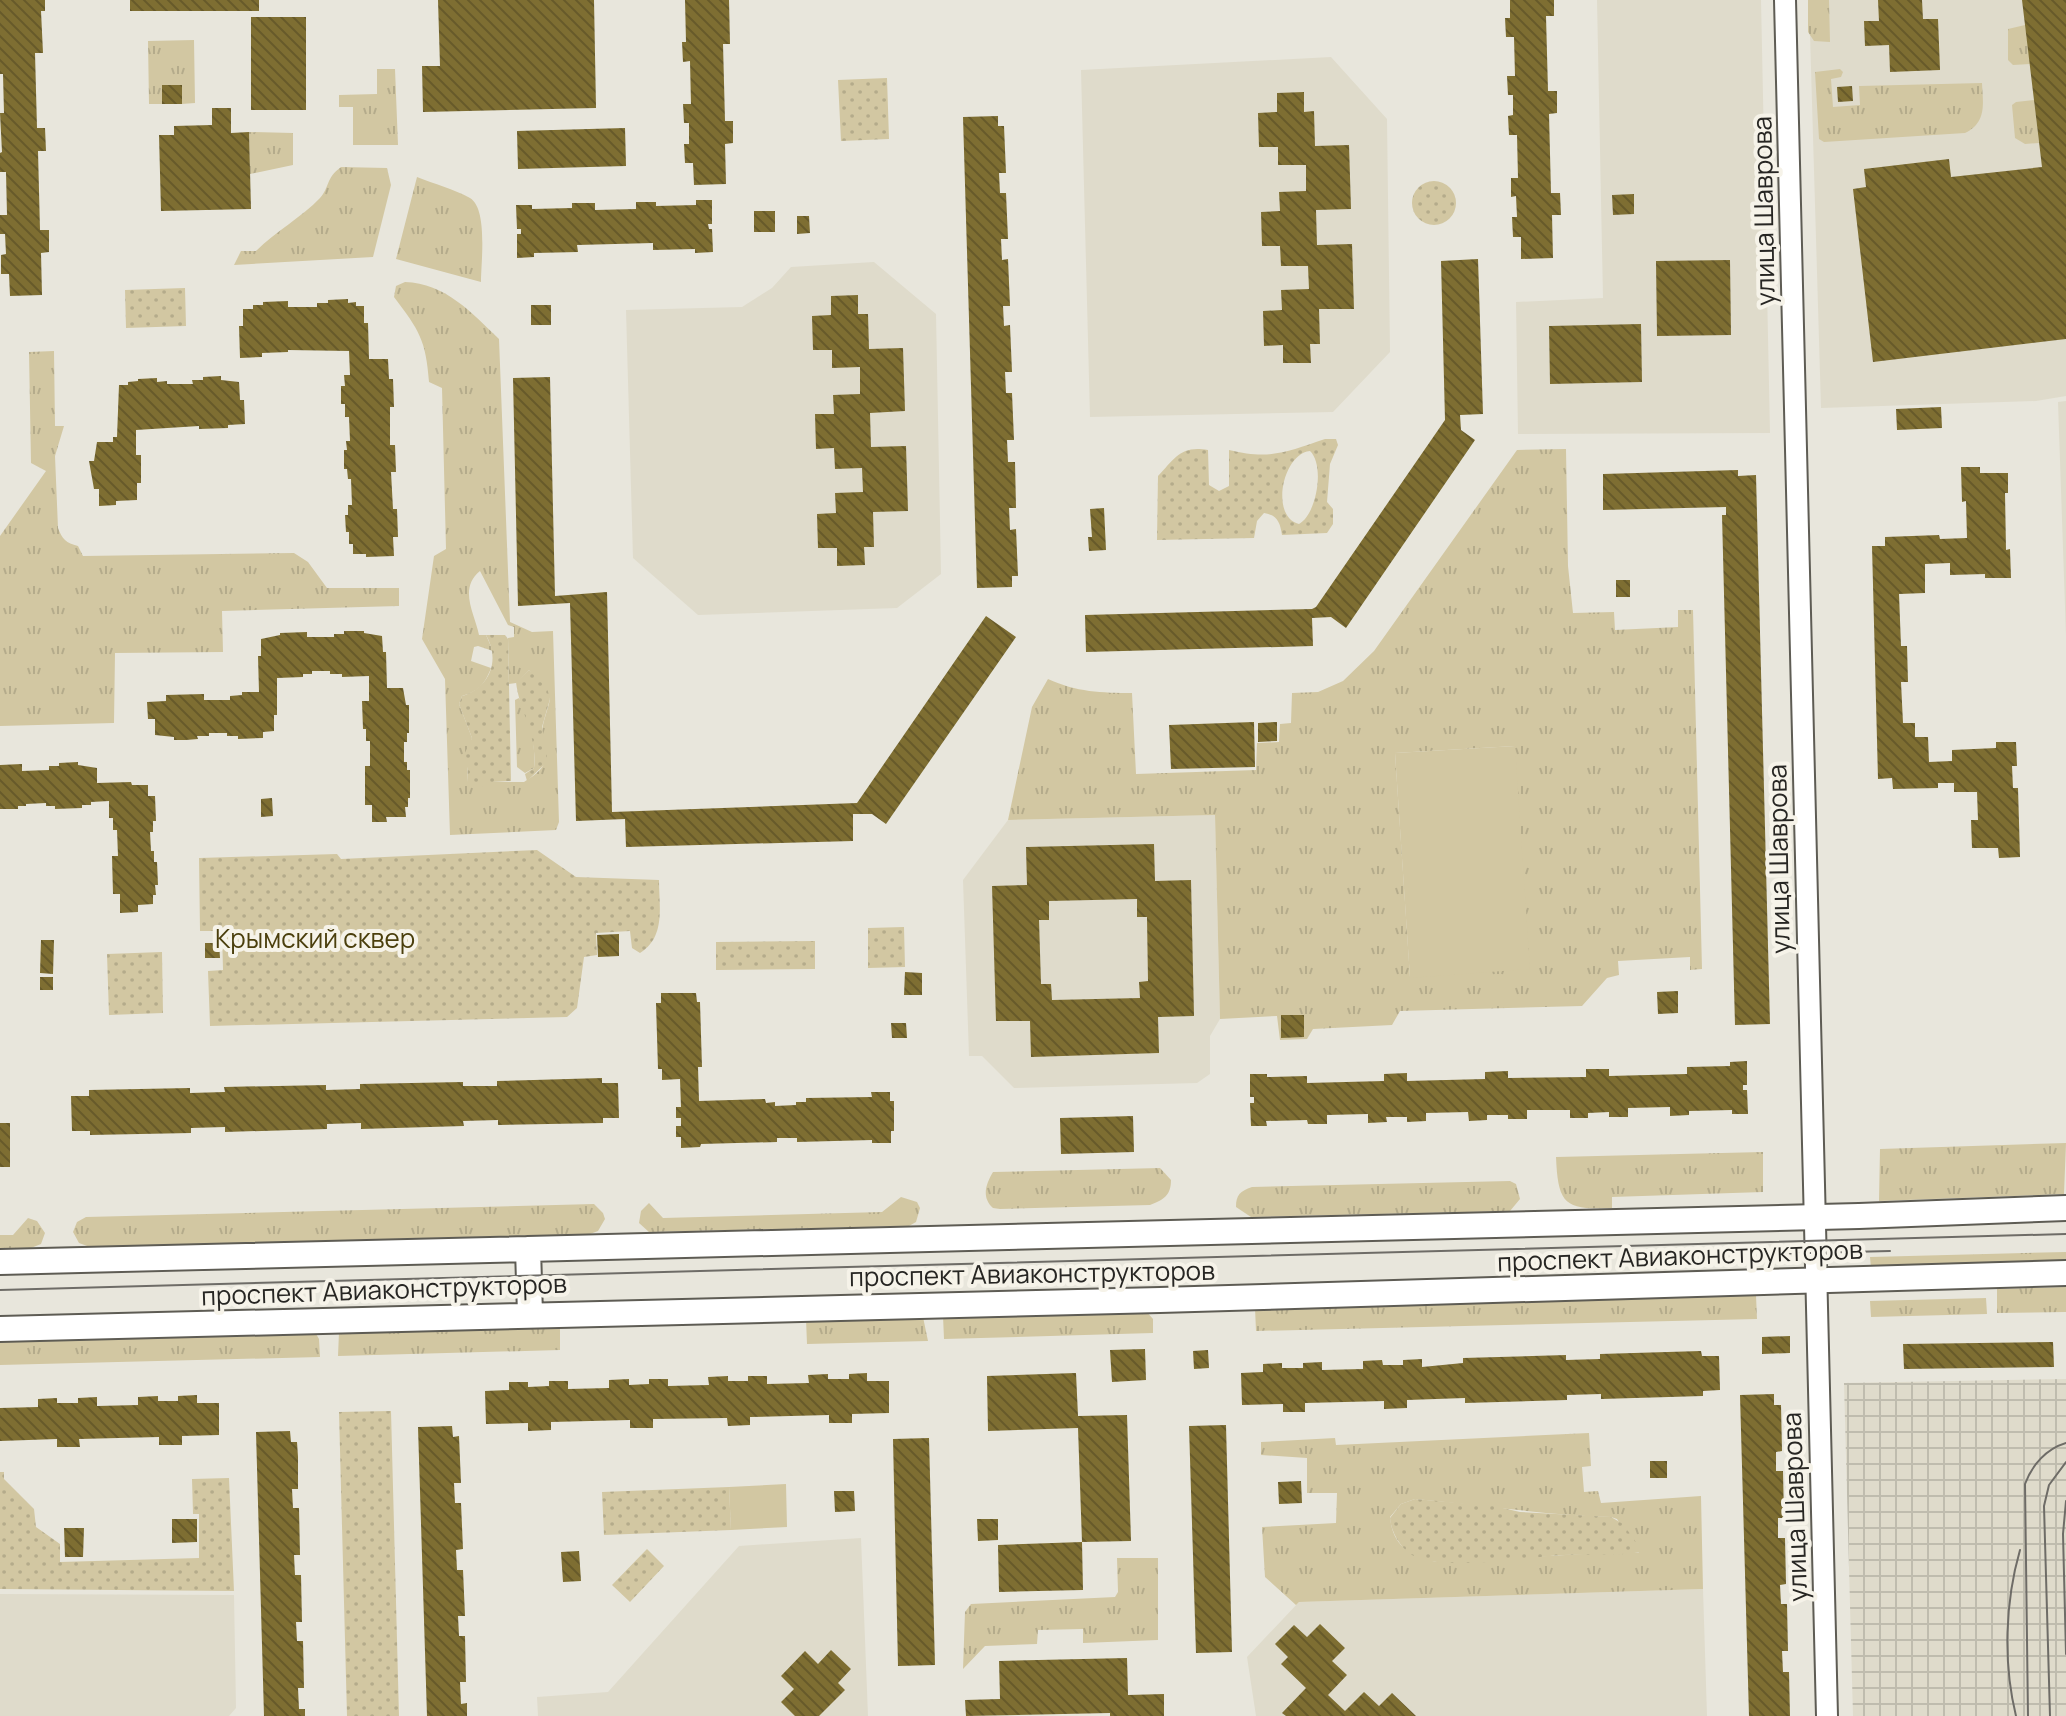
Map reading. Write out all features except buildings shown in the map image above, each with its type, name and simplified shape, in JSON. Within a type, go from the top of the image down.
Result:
[{"type":"street","name":"улица Шаврова","points":[[1785,0],[1827,1716]]},
{"type":"street","name":"проспект Авиаконструкторов","points":[[0,1262],[1814,1217],[2066,1208]]},
{"type":"street","points":[[528,1249],[530,1314]]},
{"type":"street","name":"проспект Авиаконструкторов","points":[[0,1329],[2066,1273]]},
{"type":"shaded area","points":[[1597,0],[1761,0],[1770,433],[1518,434],[1516,302],[1603,298]]},
{"type":"shaded area","points":[[1809,0],[2066,0],[2066,396],[2036,401],[1821,408]]},
{"type":"shaded area","points":[[1331,57],[1387,119],[1390,352],[1333,412],[1090,417],[1081,70]]},
{"type":"shaded area","points":[[874,262],[936,314],[941,574],[897,608],[698,615],[633,558],[626,310],[742,307],[772,288],[791,267]]},
{"type":"shaded area","points":[[2066,401],[2066,636],[2058,402]]},
{"type":"shaded area","points":[[1215,815],[1220,1019],[1210,1036],[1210,1074],[1197,1083],[1014,1088],[982,1056],[969,1056],[963,880],[1008,820]]},
{"type":"shaded area","points":[[2066,1379],[2066,1716],[1853,1716],[1844,1383]]},
{"type":"shaded area","points":[[861,1538],[868,1716],[538,1716],[537,1697],[608,1692],[739,1546]]},
{"type":"shaded area","points":[[1703,1589],[1707,1716],[1256,1716],[1247,1657],[1299,1602]]},
{"type":"shaded area","points":[[0,1594],[234,1595],[236,1708],[229,1716],[0,1716]]},
{"type":"green space","points":[[1808,0],[1829,0],[1830,42],[1814,41],[1808,32]]},
{"type":"green space","points":[[2025,25],[2030,64],[2013,65],[2008,60],[2008,29]]},
{"type":"green space","points":[[194,40],[195,103],[182,104],[181,85],[162,85],[162,104],[149,104],[148,41]]},
{"type":"green space","points":[[377,69],[395,69],[398,145],[353,145],[353,107],[339,107],[339,95],[377,94]]},
{"type":"green space","points":[[1840,69],[1843,72],[1841,77],[1831,79],[1833,107],[1860,105],[1859,86],[1982,83],[1980,118],[1965,133],[1824,142],[1819,139],[1815,72]]},
{"type":"green space","points":[[887,78],[889,139],[841,141],[838,80]]},
{"type":"green space","points":[[2034,100],[2039,143],[2025,144],[2015,138],[2012,105]]},
{"type":"green space","points":[[249,132],[293,133],[293,165],[250,174]]},
{"type":"green space","points":[[341,167],[387,168],[391,185],[373,257],[234,265],[241,251],[256,251],[313,205],[323,194],[332,175]]},
{"type":"green space","points":[[417,177],[464,195],[476,204],[482,237],[481,282],[396,259]]},
{"type":"green space","points":[[1434,181],[1449,188],[1456,203],[1449,218],[1434,225],[1419,218],[1412,203],[1419,188]]},
{"type":"green space","points":[[405,282],[419,284],[445,294],[468,310],[499,339],[510,622],[532,632],[553,631],[559,822],[556,830],[450,835],[445,679],[422,639],[434,556],[446,549],[442,388],[429,382],[423,345],[415,327],[394,297],[396,286]],"holes":[[[480,571],[508,625],[514,627],[514,637],[508,638],[509,684],[516,683],[529,670],[550,699],[542,732],[545,760],[540,770],[524,782],[467,782],[472,738],[459,704],[462,696],[481,686],[491,668],[471,661],[474,647],[493,651],[486,635],[479,635],[470,602],[470,586]]]},
{"type":"green space","points":[[185,288],[186,326],[126,328],[125,290]]},
{"type":"green space","points":[[54,351],[55,426],[64,426],[55,456],[58,528],[65,540],[78,546],[83,556],[294,553],[308,562],[327,588],[399,588],[399,606],[222,611],[223,652],[115,653],[114,723],[0,726],[0,536],[46,471],[31,463],[29,352]]},
{"type":"green space","points":[[1336,439],[1338,445],[1330,464],[1327,502],[1333,509],[1333,524],[1327,533],[1282,535],[1277,520],[1264,513],[1257,521],[1254,538],[1157,540],[1158,476],[1179,454],[1191,449],[1208,450],[1209,485],[1219,491],[1229,486],[1229,450],[1267,454]],"holes":[[[1310,451],[1315,458],[1317,489],[1310,510],[1299,524],[1290,519],[1285,510],[1283,486],[1292,463],[1300,455]]]},
{"type":"green space","points":[[1566,449],[1568,566],[1573,613],[1614,612],[1615,630],[1678,627],[1678,610],[1693,610],[1702,969],[1690,970],[1690,957],[1618,961],[1619,975],[1607,978],[1582,1006],[1400,1011],[1392,1025],[1313,1029],[1307,1039],[1280,1040],[1277,1016],[1220,1019],[1215,815],[1008,820],[1032,707],[1048,679],[1089,691],[1132,693],[1136,774],[1256,770],[1257,743],[1279,742],[1280,724],[1291,723],[1292,693],[1318,692],[1343,681],[1374,651],[1517,450]],"holes":[[[1515,746],[1410,977],[1395,753]]]},
{"type":"green space","points":[[486,635],[505,635],[508,639],[511,781],[492,782],[476,789],[467,782],[468,768],[462,759],[472,738],[459,704],[462,696],[479,687],[490,672],[492,654]]},
{"type":"green space","points":[[529,670],[547,688],[550,699],[542,727],[547,756],[545,764],[527,781],[525,774],[534,768],[533,745],[516,682]]},
{"type":"green space","points":[[519,698],[529,723],[534,750],[534,768],[525,773],[517,767],[515,700]]},
{"type":"green space","points":[[1515,746],[1530,969],[1410,978],[1395,753]]},
{"type":"green space","name":"Крымский сквер","points":[[537,850],[576,877],[659,880],[660,910],[654,938],[640,953],[632,948],[630,931],[596,933],[597,955],[584,957],[577,1008],[567,1017],[210,1026],[208,971],[223,970],[222,931],[200,931],[199,858],[337,854],[341,859]]},
{"type":"green space","points":[[904,927],[905,967],[868,968],[868,928]]},
{"type":"green space","points":[[815,941],[815,969],[716,970],[716,942]]},
{"type":"green space","points":[[162,952],[163,1013],[109,1015],[107,954]]},
{"type":"green space","points":[[2066,1143],[2064,1194],[1879,1201],[1880,1149]]},
{"type":"green space","points":[[1763,1152],[1763,1192],[1612,1197],[1612,1208],[1584,1208],[1567,1201],[1562,1195],[1557,1173],[1556,1157]]},
{"type":"green space","points":[[1160,1168],[1171,1180],[1170,1190],[1163,1199],[1150,1205],[1000,1209],[989,1204],[986,1195],[993,1172]]},
{"type":"green space","points":[[1510,1181],[1516,1184],[1520,1199],[1510,1211],[1251,1217],[1236,1207],[1240,1194],[1252,1187]]},
{"type":"green space","points":[[901,1197],[917,1202],[920,1208],[916,1222],[909,1226],[649,1232],[639,1223],[641,1211],[649,1203],[663,1218],[882,1212]]},
{"type":"green space","points":[[594,1204],[605,1219],[598,1231],[590,1234],[90,1247],[79,1243],[73,1232],[77,1222],[86,1217]]},
{"type":"green space","points":[[28,1218],[37,1221],[45,1233],[41,1244],[31,1248],[0,1249],[0,1235],[13,1235]]},
{"type":"green space","points":[[2066,1252],[2066,1262],[1871,1268],[1870,1257]]},
{"type":"green space","points":[[2066,1287],[2066,1312],[1997,1313],[1997,1289]]},
{"type":"green space","points":[[1756,1295],[1757,1319],[1256,1331],[1255,1308]]},
{"type":"green space","points":[[1986,1298],[1987,1314],[1871,1317],[1870,1301]]},
{"type":"green space","points":[[1146,1311],[1153,1319],[1153,1333],[944,1339],[943,1316]]},
{"type":"green space","points":[[923,1317],[928,1341],[807,1344],[806,1319]]},
{"type":"green space","points":[[560,1326],[560,1350],[338,1356],[339,1332]]},
{"type":"green space","points":[[315,1332],[319,1339],[320,1357],[0,1365],[0,1341]]},
{"type":"green space","points":[[391,1411],[399,1716],[347,1716],[339,1412]]},
{"type":"green space","points":[[1589,1433],[1591,1466],[1582,1467],[1584,1492],[1598,1491],[1601,1503],[1701,1496],[1703,1589],[1299,1602],[1296,1605],[1265,1577],[1262,1527],[1336,1523],[1337,1493],[1307,1493],[1307,1458],[1261,1455],[1261,1442],[1335,1438],[1336,1445]],"holes":[[[1415,1499],[1611,1517],[1617,1519],[1639,1553],[1436,1562],[1410,1552],[1395,1536],[1390,1517],[1401,1504]]]},
{"type":"green space","points":[[0,1472],[4,1472],[4,1479],[34,1509],[36,1527],[60,1544],[60,1562],[199,1558],[199,1514],[193,1514],[192,1479],[229,1478],[234,1591],[0,1589]]},
{"type":"green space","points":[[786,1484],[787,1527],[731,1530],[729,1487]]},
{"type":"green space","points":[[729,1487],[731,1530],[604,1535],[602,1492]]},
{"type":"green space","points":[[1415,1499],[1494,1506],[1520,1512],[1611,1517],[1623,1524],[1643,1552],[1467,1563],[1430,1561],[1406,1550],[1398,1541],[1391,1524],[1390,1518],[1401,1504]]},
{"type":"green space","points":[[647,1549],[664,1566],[630,1602],[612,1585]]},
{"type":"green space","points":[[1117,1558],[1158,1558],[1158,1640],[1083,1643],[1083,1629],[1038,1630],[1037,1644],[985,1646],[963,1669],[965,1612],[971,1604],[1115,1597],[1118,1592]]},
{"type":"tram line","points":[[0,1290],[2066,1234]]},
{"type":"tram line","points":[[1766,1254],[1890,1251]]},
{"type":"tram line","points":[[2028,1716],[2025,1484],[2041,1459],[2052,1449],[2066,1443]]},
{"type":"tram line","points":[[2050,1716],[2044,1506],[2049,1485],[2066,1462]]},
{"type":"tram line","points":[[2066,1501],[2063,1534],[2066,1654]]},
{"type":"tram line","points":[[2016,1716],[2009,1675],[2008,1633],[2011,1590],[2020,1550]]}]
